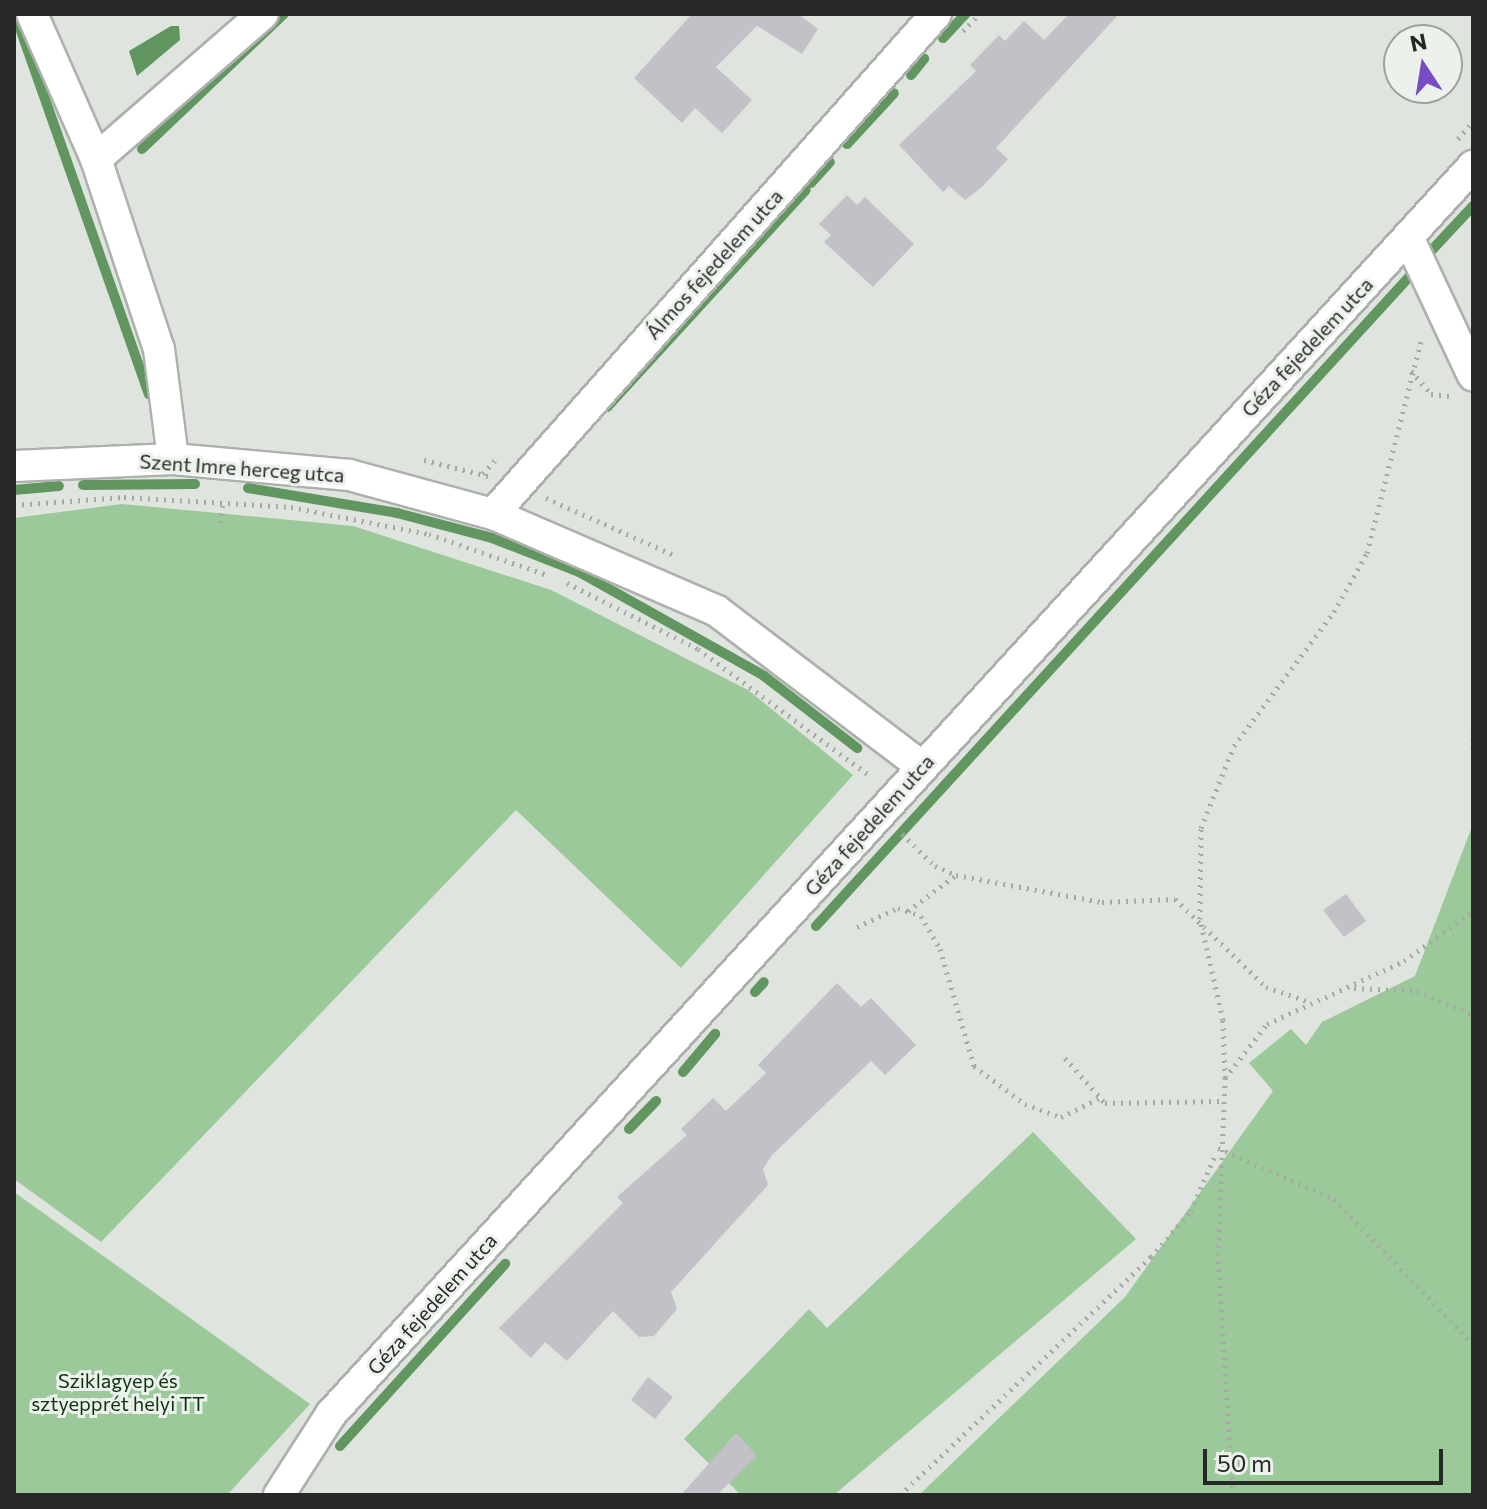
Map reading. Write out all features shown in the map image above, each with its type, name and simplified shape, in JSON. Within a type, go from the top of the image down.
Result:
[{"type":"street","points":[[32,14],[96,159],[159,349],[173,459]]},
{"type":"street","points":[[96,159],[263,14]]},
{"type":"street","name":"Álmos fejedelem utca","points":[[493,514],[936,14]]},
{"type":"street","name":"Géza fejedelem utca","points":[[279,1495],[331,1414],[1473,166]]},
{"type":"street","points":[[1408,237],[1473,376]]},
{"type":"street","name":"Szent Imre herceg utca","points":[[14,466],[173,459],[349,475],[493,514],[717,611],[921,766]]},
{"type":"path","points":[[1233,1495],[1218,1148],[1225,1078],[1223,1020],[1200,919],[1198,856],[1212,792],[1255,711],[1334,612],[1367,553],[1411,370]]},
{"type":"path","points":[[14,505],[124,497],[291,507],[500,556],[698,649],[870,776]]},
{"type":"path","points":[[1473,730],[1473,752]]},
{"type":"path","points":[[882,811],[935,866],[956,875],[1102,902],[1175,899],[1200,919],[1266,987],[1311,1002]]},
{"type":"path","points":[[907,912],[956,875]]},
{"type":"path","points":[[857,927],[898,908],[921,916],[940,949],[974,1066],[1047,1115],[1061,1117],[1100,1098]]},
{"type":"path","points":[[1225,1078],[1267,1024],[1311,1002],[1349,989],[1473,911]]},
{"type":"path","points":[[1349,989],[1417,991],[1473,1015]]},
{"type":"path","points":[[1065,1058],[1100,1098],[1127,1105],[1223,1101]]},
{"type":"path","points":[[1218,1148],[1334,1199],[1473,1344]]},
{"type":"path","points":[[900,1495],[1166,1241],[1191,1211],[1218,1148]]},
{"type":"path","points":[[571,1495],[586,1495]]},
{"type":"green space","points":[[122,504],[353,526],[551,590],[748,690],[853,775],[681,968],[516,810],[101,1242],[14,1179],[14,518]]},
{"type":"green space","points":[[1473,824],[1473,1495],[919,1495],[1125,1297],[1273,1091],[1249,1063],[1291,1029],[1306,1045],[1322,1022],[1415,976]]},
{"type":"green space","points":[[1033,1132],[1136,1239],[834,1495],[741,1495],[684,1439],[809,1309],[827,1328]]},
{"type":"green space","name":"Sziklagyep és sztyepprét helyi TT","points":[[14,1192],[310,1404],[227,1495],[14,1495]]},
{"type":"shaded area","points":[[171,26],[179,26],[180,40],[137,76],[129,51]]},
{"type":"building","points":[[692,14],[798,14],[818,29],[802,54],[757,26],[716,67],[752,100],[722,133],[695,108],[682,123],[634,78]]},
{"type":"building","points":[[1069,14],[1119,14],[996,148],[1008,159],[982,187],[965,200],[949,186],[943,192],[899,145],[976,71],[970,65],[999,35],[1005,41],[1024,21],[1044,40]]},
{"type":"building","points":[[847,195],[857,205],[865,197],[914,244],[873,287],[824,242],[831,235],[819,224]]},
{"type":"building","points":[[1346,894],[1366,921],[1344,937],[1323,910]]},
{"type":"building","points":[[837,983],[861,1007],[871,998],[916,1045],[885,1075],[871,1061],[772,1155],[763,1169],[768,1185],[671,1292],[677,1309],[654,1336],[639,1337],[613,1311],[567,1361],[545,1342],[531,1358],[499,1328],[623,1203],[617,1197],[687,1135],[681,1129],[713,1098],[726,1111],[766,1073],[758,1065]]},
{"type":"building","points":[[648,1377],[673,1397],[655,1419],[631,1400]]},
{"type":"building","points":[[736,1433],[757,1456],[717,1495],[681,1495]]},
{"type":"waterway","points":[[15,14],[149,394]]},
{"type":"waterway","points":[[142,149],[284,14]]},
{"type":"waterway","points":[[943,38],[965,14]]},
{"type":"waterway","points":[[911,75],[924,59]]},
{"type":"waterway","points":[[847,144],[894,93]]},
{"type":"waterway","points":[[811,183],[830,162]]},
{"type":"waterway","points":[[607,407],[806,190]]},
{"type":"waterway","points":[[1431,251],[1473,206]]},
{"type":"waterway","points":[[816,926],[1410,276]]},
{"type":"waterway","points":[[83,485],[195,484]]},
{"type":"waterway","points":[[14,490],[59,486]]},
{"type":"waterway","points":[[248,488],[397,513],[492,538],[579,572],[764,676],[857,748]]},
{"type":"waterway","points":[[755,992],[764,982]]},
{"type":"waterway","points":[[683,1072],[715,1034]]},
{"type":"waterway","points":[[629,1129],[656,1101]]},
{"type":"waterway","points":[[340,1446],[505,1264]]}]
